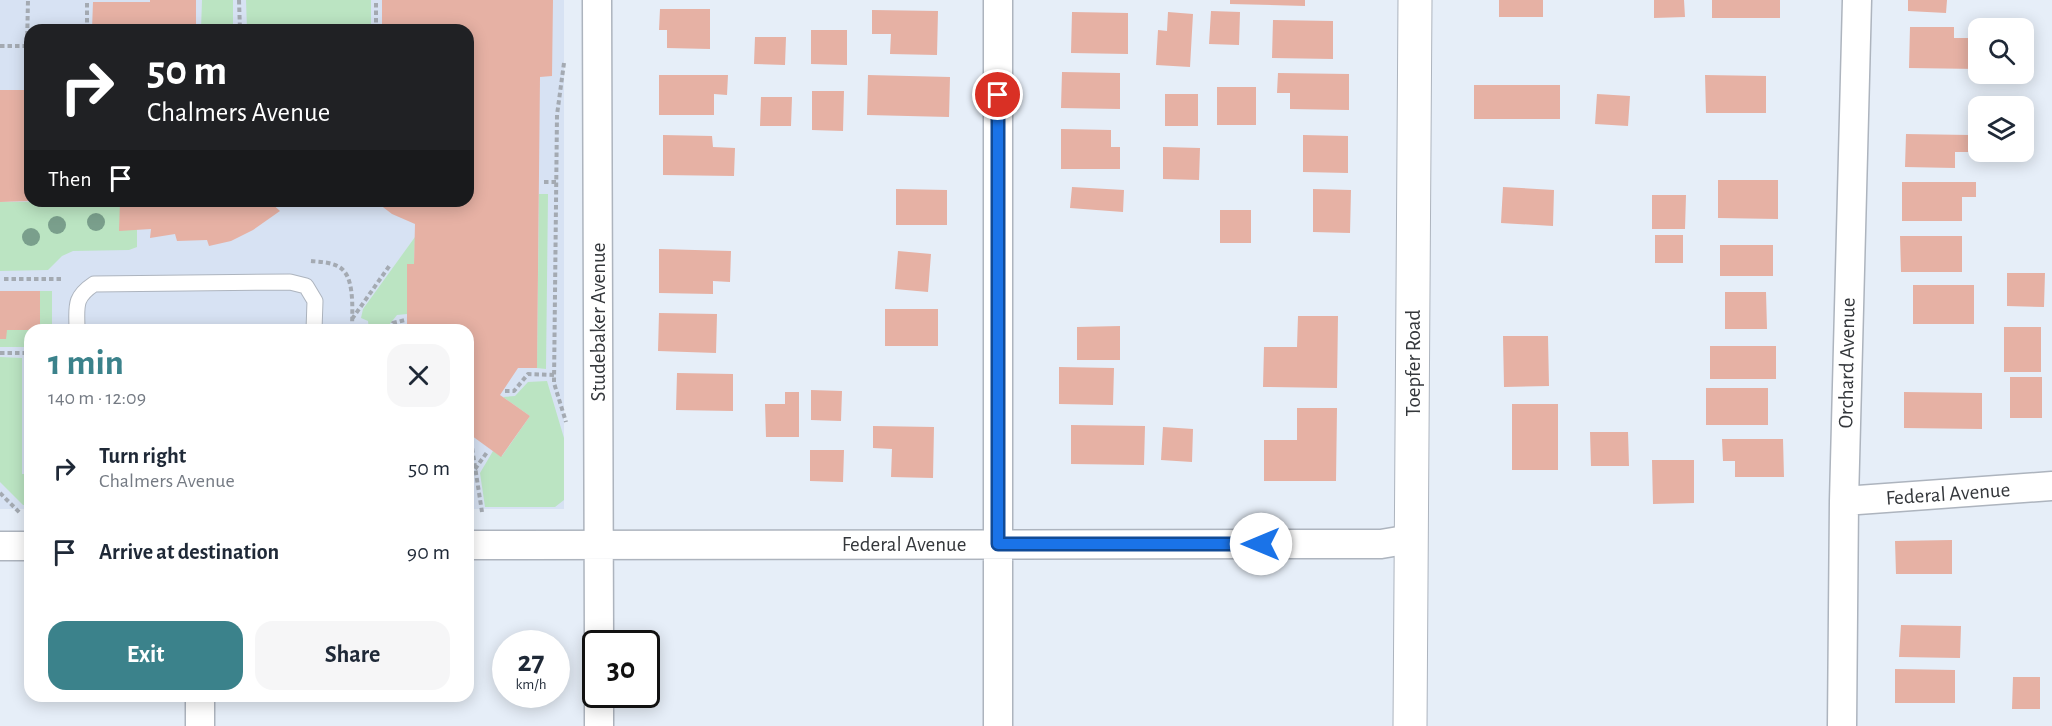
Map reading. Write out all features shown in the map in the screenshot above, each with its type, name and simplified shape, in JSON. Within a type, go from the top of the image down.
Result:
[{"type":"street","name":"Studebaker Avenue","points":[[597,0],[598,630]]},
{"type":"street","points":[[998,0],[998,726]]},
{"type":"street","name":"Toepfer Road","points":[[1410,726],[1416,0]]},
{"type":"street","name":"Orchard Avenue","points":[[1842,726],[1844,501],[1857,0]]},
{"type":"street","name":"Federal Avenue","points":[[1844,501],[2052,486]]},
{"type":"street","name":"Federal Avenue","points":[[474,545],[1381,544],[1412,539]]},
{"type":"street","points":[[200,702],[200,726]]},
{"type":"street","points":[[599,708],[599,726]]},
{"type":"lane","points":[[77,324],[77,306],[81,292],[94,284],[290,282],[306,286],[315,301],[314,324]]},
{"type":"path","points":[[28,0],[28,24]]},
{"type":"path","points":[[87,0],[87,24]]},
{"type":"path","points":[[239,0],[240,24]]},
{"type":"path","points":[[376,0],[376,24]]},
{"type":"path","points":[[0,46],[24,48]]},
{"type":"path","points":[[565,58],[556,115],[554,383],[569,431]]},
{"type":"path","points":[[544,182],[556,182]]},
{"type":"path","points":[[352,320],[390,265]]},
{"type":"path","points":[[4,279],[61,279]]},
{"type":"path","points":[[392,324],[405,321]]},
{"type":"path","points":[[0,353],[24,353]]},
{"type":"path","points":[[505,391],[514,391],[528,374],[554,375]]},
{"type":"path","points":[[475,470],[488,451]]},
{"type":"path","points":[[474,463],[482,512]]},
{"type":"path","points":[[0,493],[20,513]]},
{"type":"shaded area","points":[[0,0],[564,0],[564,509],[474,509],[474,324],[24,324],[24,509],[0,509]]},
{"type":"green space","points":[[202,0],[233,0],[233,24],[201,24]]},
{"type":"green space","points":[[246,0],[371,0],[371,24],[247,24]]},
{"type":"green space","points":[[539,194],[548,194],[546,369],[537,368]]},
{"type":"green space","points":[[0,202],[24,202],[24,207],[124,207],[137,230],[137,247],[129,250],[73,251],[62,256],[48,270],[0,271]]},
{"type":"green space","points":[[415,237],[414,264],[407,264],[407,314],[397,315],[390,324],[368,324],[368,321],[361,318],[363,309]]},
{"type":"green space","points":[[40,291],[52,291],[52,324],[40,324]]},
{"type":"green space","points":[[7,330],[24,330],[24,347],[0,347],[0,339]]},
{"type":"green space","points":[[0,357],[22,358],[24,505],[0,482]]},
{"type":"green space","points":[[547,381],[564,438],[564,500],[555,507],[485,507],[480,473],[493,451],[502,456],[530,416],[503,397],[515,396],[528,382]]},
{"type":"building","points":[[150,0],[196,0],[196,24],[92,24],[93,2],[150,2]]},
{"type":"building","points":[[382,0],[553,0],[552,76],[540,77],[537,368],[518,368],[500,395],[530,416],[501,457],[474,437],[474,324],[407,324],[407,264],[414,264],[415,224],[392,214],[383,207],[474,207],[474,24],[382,24]]},
{"type":"building","points":[[1230,0],[1305,0],[1305,6],[1230,4]]},
{"type":"building","points":[[1499,0],[1543,0],[1543,17],[1499,17]]},
{"type":"building","points":[[1654,0],[1684,0],[1685,17],[1654,18]]},
{"type":"building","points":[[1712,0],[1780,0],[1780,18],[1712,18]]},
{"type":"building","points":[[1908,0],[1947,0],[1946,13],[1908,11]]},
{"type":"building","points":[[660,9],[710,9],[710,49],[667,48],[667,30],[659,30]]},
{"type":"building","points":[[872,10],[938,11],[937,55],[890,54],[891,34],[872,34]]},
{"type":"building","points":[[1211,11],[1240,12],[1239,45],[1209,44]]},
{"type":"building","points":[[1072,12],[1128,13],[1128,54],[1071,53]]},
{"type":"building","points":[[1168,12],[1193,14],[1190,67],[1156,65],[1158,30],[1167,31]]},
{"type":"building","points":[[1273,20],[1333,21],[1333,59],[1272,58]]},
{"type":"building","points":[[1910,27],[1954,27],[1954,38],[1968,38],[1968,69],[1909,68]]},
{"type":"building","points":[[811,30],[847,30],[847,65],[811,64]]},
{"type":"building","points":[[755,37],[786,37],[785,65],[754,64]]},
{"type":"building","points":[[1062,72],[1120,73],[1120,109],[1061,108]]},
{"type":"building","points":[[1278,73],[1349,74],[1349,110],[1290,109],[1290,93],[1277,93]]},
{"type":"building","points":[[659,75],[728,75],[727,95],[714,94],[714,115],[659,115]]},
{"type":"building","points":[[868,75],[950,77],[949,117],[867,115]]},
{"type":"building","points":[[1705,75],[1766,76],[1766,113],[1706,113]]},
{"type":"building","points":[[1474,85],[1560,85],[1560,119],[1474,119]]},
{"type":"building","points":[[1217,87],[1256,87],[1256,125],[1217,125]]},
{"type":"building","points":[[0,90],[24,90],[24,201],[0,202]]},
{"type":"building","points":[[812,91],[844,91],[843,131],[812,130]]},
{"type":"building","points":[[1165,94],[1198,94],[1198,126],[1165,126]]},
{"type":"building","points":[[1597,94],[1630,96],[1628,126],[1595,124]]},
{"type":"building","points":[[761,97],[792,97],[791,126],[760,126]]},
{"type":"building","points":[[1061,129],[1111,130],[1111,147],[1120,147],[1120,169],[1061,169]]},
{"type":"building","points":[[1906,134],[1968,135],[1968,152],[1955,152],[1955,168],[1905,167]]},
{"type":"building","points":[[663,135],[712,136],[713,147],[735,148],[734,176],[663,175]]},
{"type":"building","points":[[1303,135],[1348,136],[1348,173],[1303,172]]},
{"type":"building","points":[[1163,147],[1200,148],[1199,180],[1163,179]]},
{"type":"building","points":[[1718,180],[1778,180],[1778,219],[1718,218]]},
{"type":"building","points":[[1902,182],[1976,182],[1976,197],[1962,197],[1962,221],[1902,221]]},
{"type":"building","points":[[1072,187],[1124,190],[1123,212],[1070,208]]},
{"type":"building","points":[[1503,187],[1554,190],[1553,226],[1501,223]]},
{"type":"building","points":[[896,189],[947,190],[947,225],[896,225]]},
{"type":"building","points":[[1313,189],[1351,190],[1350,233],[1313,232]]},
{"type":"building","points":[[1652,195],[1686,195],[1685,229],[1652,229]]},
{"type":"building","points":[[120,207],[276,207],[280,211],[253,230],[231,241],[209,246],[207,240],[177,241],[175,234],[150,238],[151,229],[119,231]]},
{"type":"building","points":[[1220,210],[1251,210],[1251,243],[1220,243]]},
{"type":"building","points":[[1655,235],[1683,235],[1683,263],[1655,263]]},
{"type":"building","points":[[1900,236],[1962,236],[1962,272],[1901,272]]},
{"type":"building","points":[[1720,245],[1773,245],[1773,276],[1720,276]]},
{"type":"building","points":[[659,249],[731,251],[730,282],[713,281],[713,294],[659,293]]},
{"type":"building","points":[[898,251],[931,254],[928,292],[895,289]]},
{"type":"building","points":[[2007,273],[2045,273],[2044,307],[2007,306]]},
{"type":"building","points":[[1913,285],[1974,285],[1974,324],[1913,324]]},
{"type":"building","points":[[0,291],[40,291],[40,324],[24,324],[24,330],[7,330],[6,339],[0,339]]},
{"type":"building","points":[[1725,292],[1766,292],[1767,329],[1725,329]]},
{"type":"building","points":[[885,309],[938,309],[938,346],[885,346]]},
{"type":"building","points":[[659,313],[717,314],[716,353],[658,351]]},
{"type":"building","points":[[1298,316],[1338,316],[1337,388],[1263,387],[1264,347],[1297,347]]},
{"type":"building","points":[[1120,326],[1120,360],[1077,360],[1077,327]]},
{"type":"building","points":[[2004,327],[2041,327],[2041,372],[2004,372]]},
{"type":"building","points":[[1503,336],[1548,336],[1549,386],[1504,387]]},
{"type":"building","points":[[1710,346],[1776,346],[1776,379],[1710,379]]},
{"type":"building","points":[[1059,367],[1114,368],[1113,405],[1059,404]]},
{"type":"building","points":[[677,373],[733,374],[733,411],[676,410]]},
{"type":"building","points":[[2010,377],[2042,377],[2042,418],[2010,418]]},
{"type":"building","points":[[1706,388],[1768,388],[1768,425],[1706,425]]},
{"type":"building","points":[[811,390],[842,391],[841,421],[811,420]]},
{"type":"building","points":[[785,392],[799,392],[799,437],[766,437],[765,404],[785,404]]},
{"type":"building","points":[[1904,392],[1982,393],[1982,429],[1904,428]]},
{"type":"building","points":[[1512,404],[1558,404],[1558,470],[1512,470]]},
{"type":"building","points":[[1297,408],[1337,408],[1336,481],[1264,481],[1264,440],[1297,440]]},
{"type":"building","points":[[1071,425],[1145,426],[1144,465],[1071,464]]},
{"type":"building","points":[[873,426],[934,427],[933,478],[891,477],[892,449],[873,448]]},
{"type":"building","points":[[1163,427],[1193,429],[1192,462],[1161,460]]},
{"type":"building","points":[[1590,432],[1628,432],[1629,466],[1591,466]]},
{"type":"building","points":[[1722,439],[1783,439],[1784,477],[1735,477],[1735,461],[1723,461]]},
{"type":"building","points":[[810,450],[844,450],[843,482],[810,481]]},
{"type":"building","points":[[1652,460],[1694,460],[1694,503],[1653,504]]},
{"type":"building","points":[[1952,540],[1952,574],[1896,574],[1895,541]]},
{"type":"building","points":[[1901,625],[1961,626],[1960,658],[1899,657]]},
{"type":"building","points":[[1895,669],[1955,670],[1955,703],[1895,703]]},
{"type":"building","points":[[2013,677],[2040,677],[2040,709],[2012,709]]},
{"type":"route","points":[[998,95],[998,544],[1261,544]]}]
